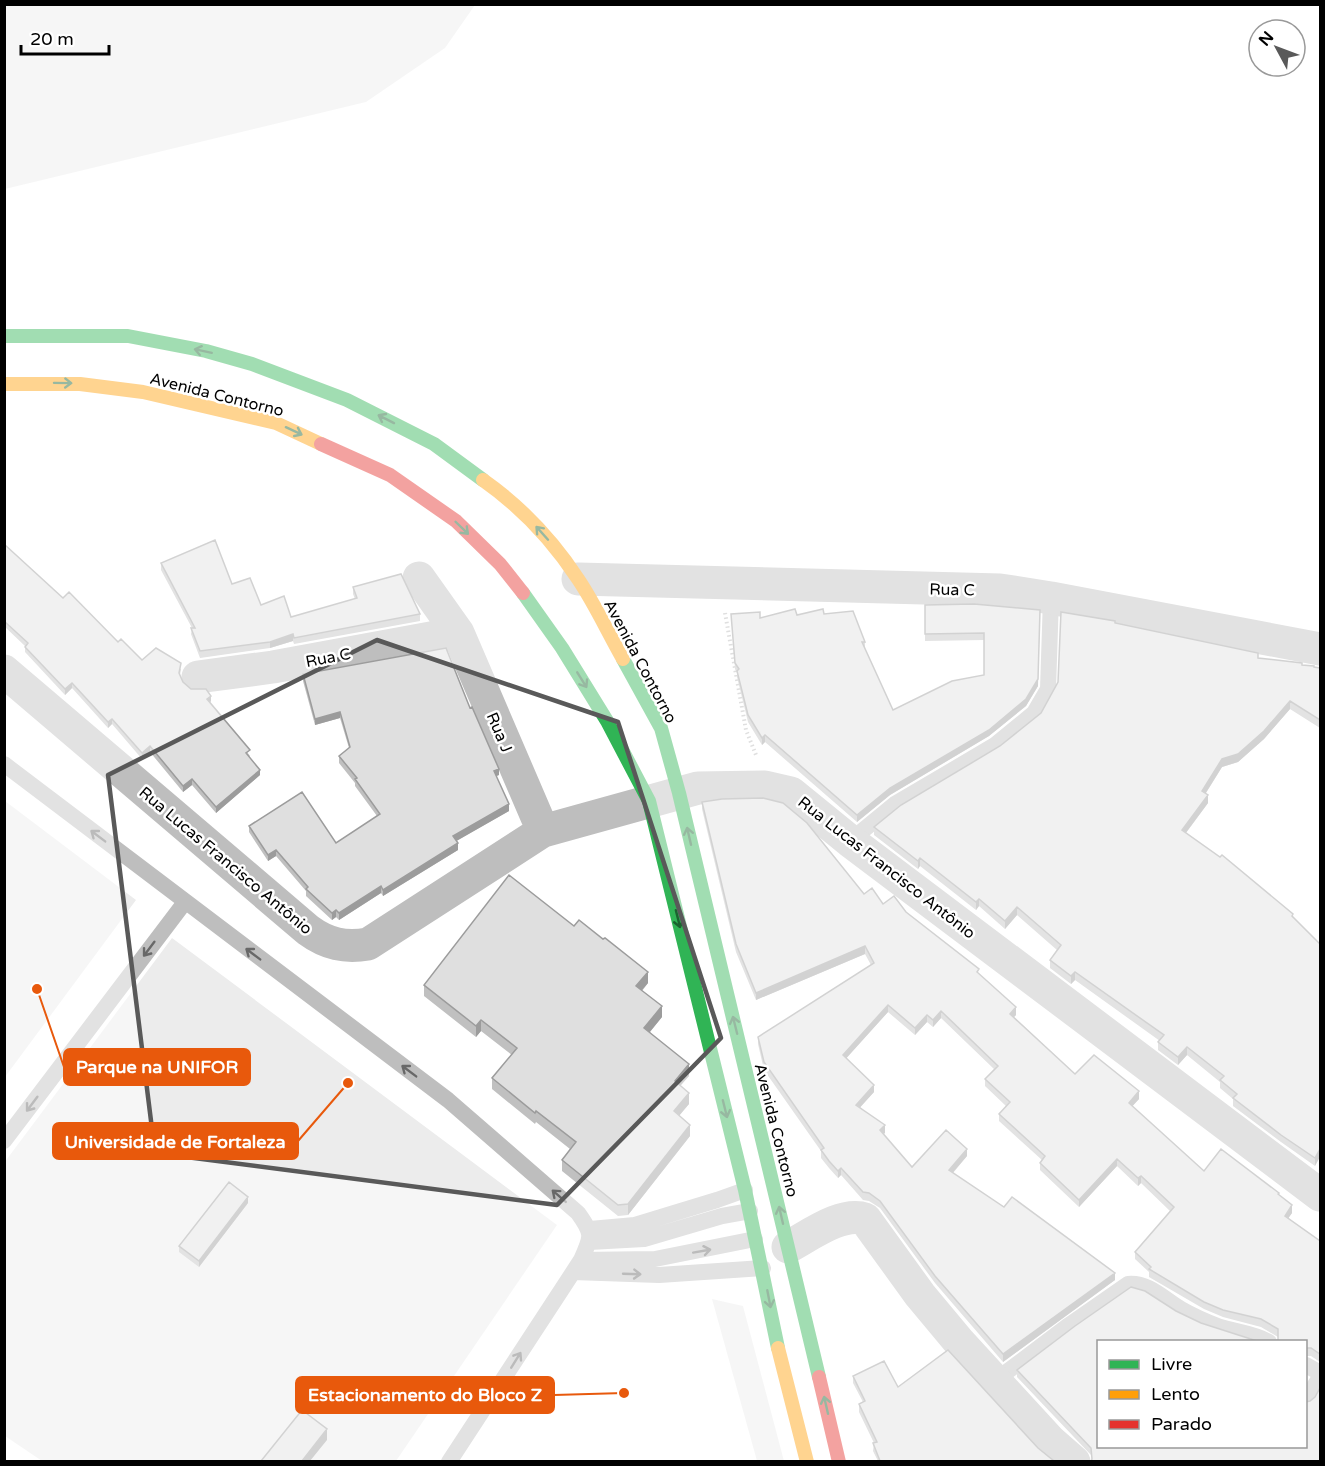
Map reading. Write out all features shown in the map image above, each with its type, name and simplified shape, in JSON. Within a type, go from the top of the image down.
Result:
[{"type":"street","name":"Avenida Contorno","points":[[4,336],[128,336],[195,349],[252,364],[347,400],[434,444],[510,499],[546,538],[578,579],[661,728],[664,797],[778,1346],[807,1461]]},
{"type":"street","name":"Avenida Contorno","points":[[4,384],[80,384],[143,392],[276,423],[390,475],[456,521],[500,564],[527,598],[562,648],[607,722],[664,797],[788,1247],[839,1461]]},
{"type":"street","name":"Rua J","points":[[419,578],[458,633],[543,831]]},
{"type":"street","name":"Rua C","points":[[578,579],[1000,590],[1320,649]]},
{"type":"street","name":"Rua C","points":[[198,677],[273,668],[458,633]]},
{"type":"street","name":"Rua Lucas Francisco Antônio","points":[[4,671],[308,930],[321,940],[334,944],[355,946],[368,944],[543,831],[698,788],[765,788],[791,793],[850,841],[1320,1194]]},
{"type":"street","points":[[788,1247],[842,1219],[857,1216],[865,1219],[920,1295],[960,1343],[1050,1441],[1074,1461]]},
{"type":"lane","points":[[850,841],[895,804],[995,745],[1034,713],[1048,688],[1051,598]]},
{"type":"lane","points":[[4,764],[448,1100],[578,1213],[590,1236]]},
{"type":"lane","points":[[4,1141],[184,902]]},
{"type":"lane","points":[[590,1236],[635,1225],[745,1190]]},
{"type":"lane","points":[[590,1236],[644,1239],[722,1216],[750,1211]]},
{"type":"lane","points":[[449,1461],[577,1266],[590,1236]]},
{"type":"lane","points":[[577,1266],[656,1259],[755,1239]]},
{"type":"lane","points":[[577,1266],[659,1275],[763,1268]]},
{"type":"lane","points":[[996,1380],[1069,1324],[1128,1284],[1135,1283],[1154,1291],[1181,1309],[1220,1327],[1266,1340]]},
{"type":"lane","points":[[1307,1366],[1320,1375],[1307,1396]]},
{"type":"path","points":[[722,583],[734,672],[746,730],[765,788]]},
{"type":"highlighted area","points":[[377,640],[618,722],[721,1038],[557,1205],[155,1153],[108,775]]},
{"type":"shaded area","points":[[4,5],[475,5],[445,48],[366,102],[5,189]]},
{"type":"shaded area","points":[[5,801],[136,900],[4,1077]]},
{"type":"shaded area","points":[[172,938],[557,1225],[396,1461],[42,1461],[5,1436],[4,1163]]},
{"type":"shaded area","points":[[712,1299],[743,1306],[784,1461],[757,1461]]},
{"type":"building","points":[[215,540],[232,584],[250,578],[261,605],[284,596],[291,617],[357,598],[353,587],[401,574],[420,614],[294,638],[293,634],[270,642],[200,651],[191,628],[195,628],[161,563]]},
{"type":"building","points":[[4,544],[63,598],[69,592],[118,642],[121,639],[142,660],[156,648],[181,663],[179,673],[183,682],[191,689],[206,689],[211,696],[207,699],[250,750],[246,753],[260,770],[216,807],[192,779],[183,786],[150,746],[142,753],[112,719],[108,722],[72,683],[65,689],[25,647],[28,643],[4,621]]},
{"type":"building","points":[[974,604],[1040,610],[1038,679],[1026,699],[989,730],[890,788],[857,815],[765,735],[762,738],[748,715],[737,671],[739,669],[735,663],[731,614],[760,612],[760,618],[795,609],[797,615],[823,609],[824,614],[853,611],[865,642],[862,642],[893,710],[952,681],[984,675],[984,633],[925,634],[925,605]]},
{"type":"building","points":[[1061,612],[1115,621],[1115,623],[1258,653],[1258,658],[1302,663],[1302,665],[1320,668],[1320,720],[1290,701],[1264,731],[1238,754],[1222,759],[1202,791],[1208,795],[1182,830],[1220,857],[1222,855],[1293,914],[1292,916],[1320,944],[1320,1149],[1315,1158],[1233,1098],[1237,1094],[1220,1080],[1224,1076],[1187,1047],[1178,1057],[1158,1042],[1164,1035],[1075,972],[1071,976],[1050,960],[1061,945],[1017,907],[1005,921],[979,899],[976,902],[920,858],[918,861],[874,827],[901,805],[1000,746],[1041,713],[1058,682]]},
{"type":"building","points":[[446,648],[470,708],[472,707],[499,769],[494,771],[509,804],[453,836],[458,843],[383,890],[381,886],[339,913],[336,910],[332,913],[306,889],[308,887],[276,850],[268,855],[249,826],[302,792],[336,843],[380,814],[355,779],[357,778],[339,756],[350,747],[340,712],[315,719],[303,674]]},
{"type":"building","points":[[763,798],[783,803],[807,823],[864,894],[872,888],[883,904],[894,896],[906,912],[979,969],[977,972],[1016,1007],[1010,1014],[1075,1074],[1094,1055],[1139,1091],[1129,1103],[1204,1171],[1221,1149],[1292,1205],[1285,1216],[1320,1241],[1320,1354],[1307,1348],[1307,1340],[1278,1340],[1278,1329],[1261,1319],[1223,1310],[1204,1302],[1149,1269],[1151,1267],[1135,1252],[1174,1207],[1141,1176],[1138,1178],[1117,1159],[1079,1200],[1040,1163],[1045,1156],[999,1114],[1010,1102],[985,1079],[998,1066],[941,1011],[933,1020],[927,1015],[915,1028],[888,1005],[843,1055],[874,1085],[856,1105],[885,1125],[880,1130],[912,1167],[946,1130],[967,1149],[949,1170],[1004,1207],[1012,1197],[1115,1273],[1003,1354],[935,1276],[880,1201],[869,1193],[863,1192],[841,1168],[838,1171],[829,1161],[821,1150],[824,1148],[764,1062],[758,1037],[874,963],[865,946],[756,993],[736,944],[702,802]]},
{"type":"building","points":[[509,875],[574,926],[579,920],[648,972],[636,986],[662,1006],[644,1028],[689,1064],[675,1081],[689,1093],[674,1111],[690,1125],[628,1204],[618,1205],[562,1160],[576,1142],[492,1078],[517,1048],[481,1020],[476,1026],[424,985]]},
{"type":"building","points":[[229,1182],[248,1197],[199,1261],[179,1246]]},
{"type":"building","points":[[1131,1287],[1145,1291],[1176,1311],[1201,1323],[1254,1340],[1097,1340],[1097,1448],[1307,1448],[1307,1402],[1315,1397],[1320,1388],[1320,1461],[1091,1461],[1091,1448],[1017,1370]]},
{"type":"building","points":[[948,1350],[1038,1448],[1054,1461],[880,1461],[873,1443],[877,1442],[859,1404],[865,1401],[853,1376],[884,1361],[898,1387]]},
{"type":"building","points":[[302,1410],[327,1429],[302,1461],[261,1461]]},
{"type":"traffic: fast","points":[[4,336],[128,336],[206,351],[252,364],[347,400],[434,444],[483,480]]},
{"type":"traffic: fast","points":[[523,593],[562,648],[607,721],[649,801],[745,1190],[778,1348]]},
{"type":"traffic: fast","points":[[623,659],[661,728],[679,793],[819,1377]]},
{"type":"traffic: slow","points":[[4,384],[80,384],[143,392],[276,423],[321,444]]},
{"type":"traffic: slow","points":[[483,480],[523,513],[558,551],[596,608],[623,659]]},
{"type":"traffic: slow","points":[[778,1348],[807,1462]]},
{"type":"traffic: jam","points":[[321,444],[390,475],[456,521],[500,564],[523,593]]},
{"type":"traffic: jam","points":[[819,1377],[839,1462]]},
{"type":"place","name":"Parque na UNIFOR","points":[[37,989]]},
{"type":"place","name":"Universidade de Fortaleza","points":[[348,1083]]},
{"type":"place","name":"Estacionamento do Bloco Z","points":[[624,1393]]}]
